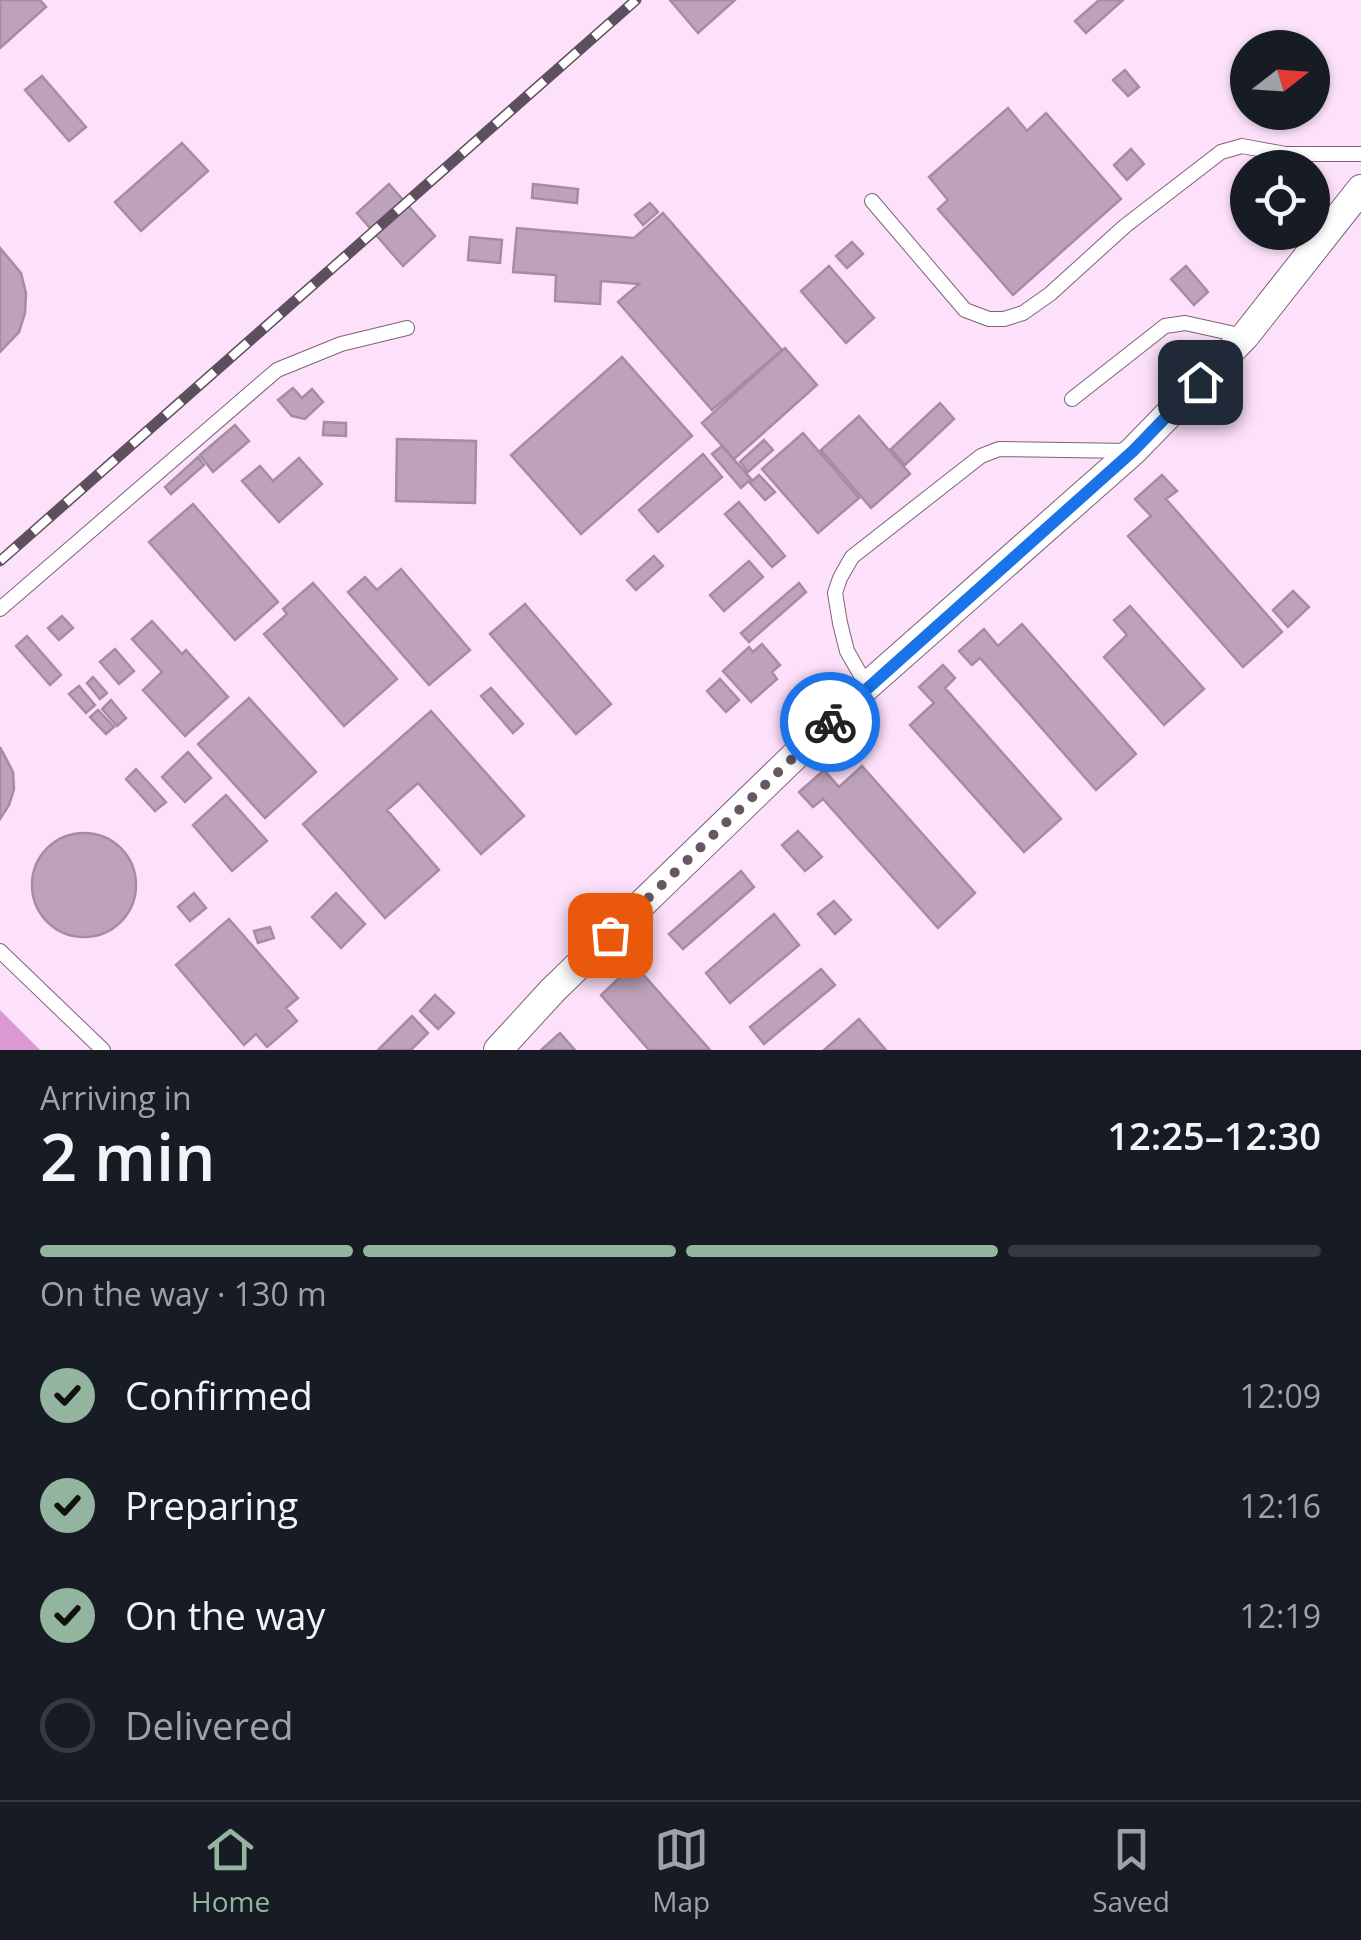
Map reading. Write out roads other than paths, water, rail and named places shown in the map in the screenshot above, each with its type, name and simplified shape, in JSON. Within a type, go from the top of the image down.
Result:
[{"type":"street","points":[[1330,213],[1361,189]]},
{"type":"street","points":[[498,1050],[553,990],[866,686],[1133,451],[1245,336],[1301,250]]},
{"type":"lane","points":[[872,201],[965,310],[989,319],[1004,319],[1023,313],[1050,294],[1125,226],[1221,152],[1242,146],[1255,150]]},
{"type":"lane","points":[[1330,157],[1361,154]]},
{"type":"lane","points":[[1072,399],[1165,326],[1186,323],[1245,336]]},
{"type":"lane","points":[[0,608],[277,370],[341,344],[407,328]]},
{"type":"lane","points":[[866,686],[847,650],[835,592],[852,557],[981,456],[999,449],[1133,451]]},
{"type":"lane","points":[[0,951],[103,1050]]},
{"type":"railway","points":[[0,561],[636,0]]}]
